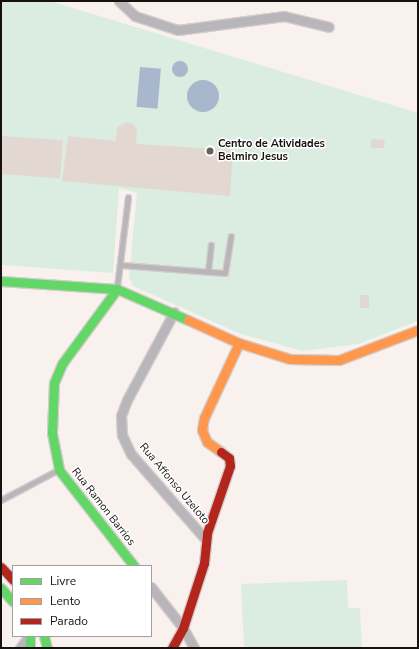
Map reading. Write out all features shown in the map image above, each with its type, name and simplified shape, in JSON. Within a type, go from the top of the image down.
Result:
[{"type":"street","points":[[119,1],[135,16],[178,30],[284,16],[329,26]]},
{"type":"street","points":[[1,281],[117,289],[174,312],[239,343],[274,355],[312,362],[339,360],[418,330]]},
{"type":"street","name":"Rua Ramon Barrios","points":[[117,289],[62,364],[54,383],[52,433],[59,470],[133,565]]},
{"type":"street","name":"Rua Affonso Uzeloto","points":[[174,312],[127,400],[121,416],[122,435],[131,454],[206,540]]},
{"type":"street","points":[[172,648],[183,628],[204,563],[206,540],[230,466],[229,458],[207,442],[202,430],[204,418],[239,343]]},
{"type":"street","points":[[1,567],[12,579]]},
{"type":"street","points":[[1,588],[12,601]]},
{"type":"street","points":[[152,588],[183,628],[194,648]]},
{"type":"street","points":[[20,648],[29,637]]},
{"type":"street","points":[[30,637],[30,648]]},
{"type":"street","points":[[44,637],[47,648]]},
{"type":"lane","points":[[117,289],[122,264],[128,198]]},
{"type":"lane","points":[[122,264],[208,272],[227,272],[230,236]]},
{"type":"lane","points":[[208,272],[211,245]]},
{"type":"lane","points":[[1,500],[59,470]]},
{"type":"green space","name":"Centro de Atividades Belmiro Jesus","points":[[1,1],[50,1],[418,113],[418,321],[358,344],[303,351],[241,334],[133,286],[129,277],[137,193],[119,188],[113,273],[1,265]]},
{"type":"green space","points":[[347,580],[348,608],[360,608],[362,648],[244,648],[241,584]]},
{"type":"water","points":[[180,61],[187,66],[188,69],[183,76],[180,77],[173,72],[172,69],[177,62]]},
{"type":"water","points":[[140,67],[161,69],[157,109],[137,107]]},
{"type":"water","points":[[200,80],[206,80],[215,84],[219,96],[215,108],[206,112],[200,112],[191,108],[187,99],[187,93],[191,84]]},
{"type":"building","points":[[126,122],[133,124],[137,130],[136,144],[233,150],[230,196],[62,181],[68,136],[116,141],[117,128]]},
{"type":"building","points":[[1,136],[63,140],[60,178],[1,174]]},
{"type":"building","points":[[371,139],[385,140],[384,148],[371,148]]},
{"type":"building","points":[[360,295],[369,295],[369,308],[360,308]]},
{"type":"traffic: fast","points":[[1,281],[117,289],[188,320]]},
{"type":"traffic: fast","points":[[117,289],[62,364],[54,383],[52,433],[59,470],[133,565]]},
{"type":"traffic: fast","points":[[1,588],[12,601]]},
{"type":"traffic: fast","points":[[30,637],[30,648]]},
{"type":"traffic: fast","points":[[44,637],[47,648]]},
{"type":"traffic: slow","points":[[188,320],[239,343],[290,359],[339,360],[418,330]]},
{"type":"traffic: slow","points":[[221,452],[207,442],[202,430],[204,418],[239,343]]},
{"type":"traffic: jam","points":[[172,648],[183,628],[204,563],[207,533],[230,466],[229,458],[221,452]]},
{"type":"traffic: jam","points":[[1,567],[12,579]]},
{"type":"place","name":"Centro de Atividades Belmiro Jesus","points":[[210,151]]}]
